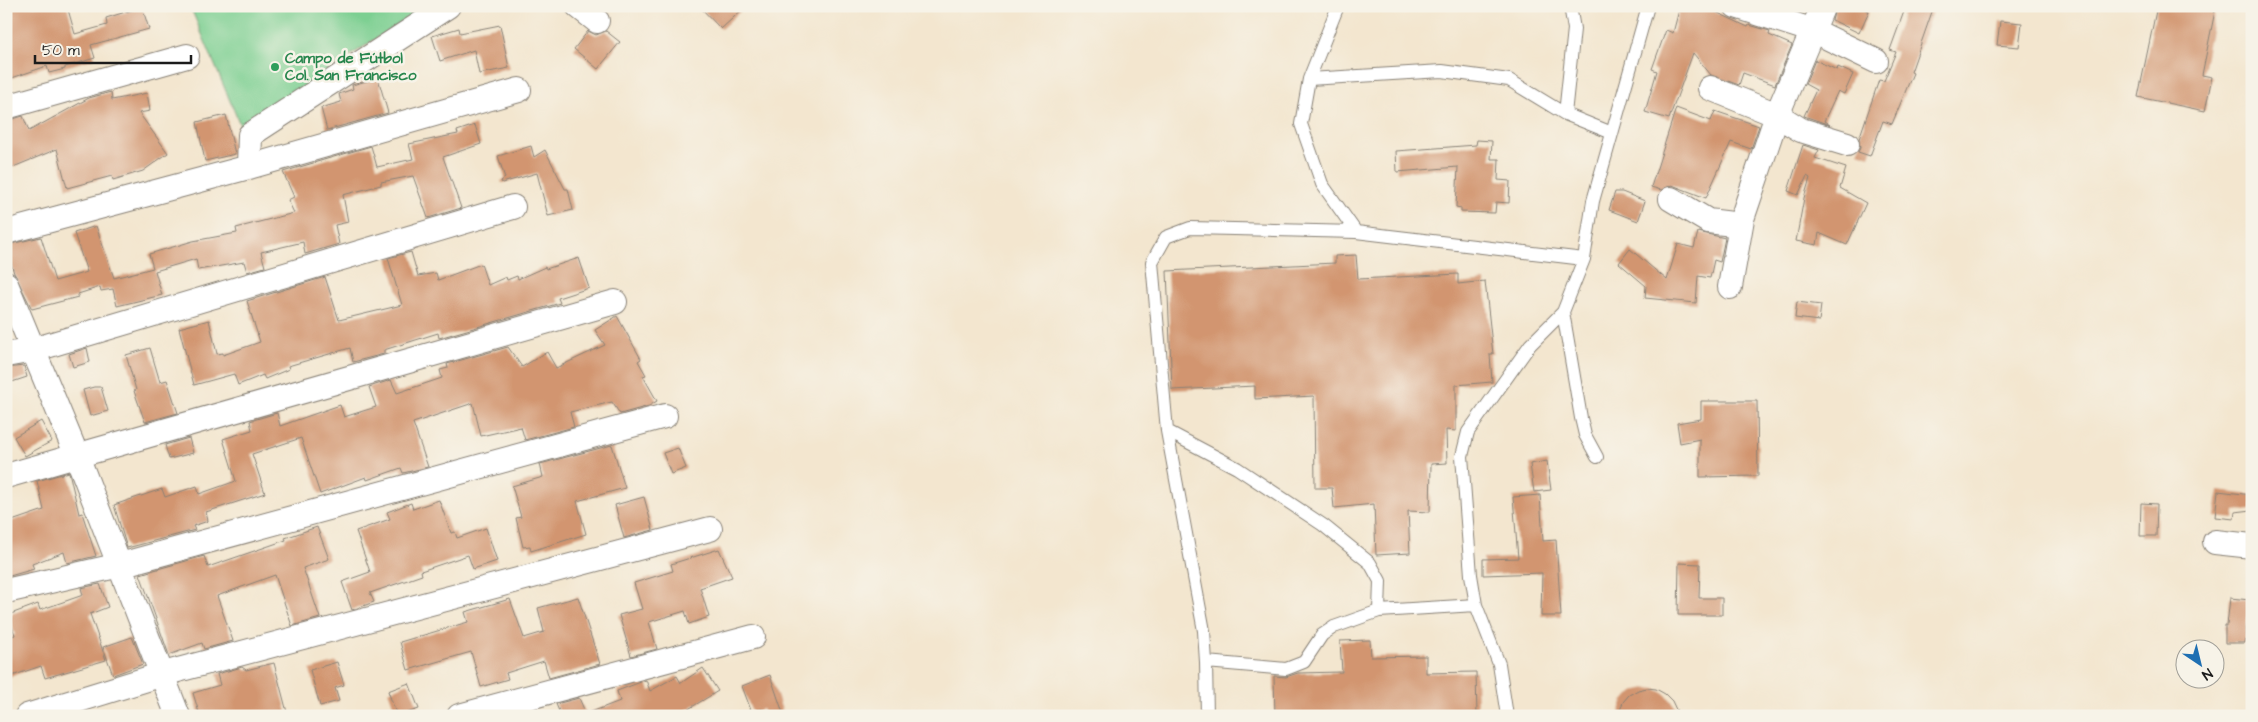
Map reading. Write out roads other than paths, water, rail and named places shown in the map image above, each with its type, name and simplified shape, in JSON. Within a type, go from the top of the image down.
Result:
[{"type":"street","points":[[248,167],[250,135],[448,6]]},
{"type":"street","points":[[578,6],[597,21]]},
{"type":"street","points":[[1736,6],[1814,31],[1876,61]]},
{"type":"street","points":[[1730,287],[1741,225],[1777,115],[1823,6]]},
{"type":"street","points":[[6,107],[187,56]]},
{"type":"street","points":[[1710,88],[1777,115],[1801,130],[1847,144]]},
{"type":"street","points":[[6,232],[248,167],[520,90]]},
{"type":"street","points":[[1671,198],[1708,221],[1741,225]]},
{"type":"street","points":[[6,355],[33,350],[514,207]]},
{"type":"street","points":[[6,284],[77,456],[178,716]]},
{"type":"street","points":[[6,476],[615,302]]},
{"type":"street","points":[[6,590],[120,565],[665,416]]},
{"type":"street","points":[[27,716],[163,674],[710,529]]},
{"type":"street","points":[[2215,542],[2252,546]]},
{"type":"street","points":[[459,716],[753,637]]},
{"type":"lane","points":[[1338,6],[1309,78],[1301,124],[1322,184],[1356,232]]},
{"type":"lane","points":[[1565,114],[1574,29],[1570,6]]},
{"type":"lane","points":[[1507,716],[1499,664],[1476,605],[1471,575],[1462,456],[1468,432],[1530,345],[1563,312],[1584,259],[1592,201],[1648,6]]},
{"type":"lane","points":[[1309,78],[1442,71],[1509,80],[1565,114],[1612,133]]},
{"type":"lane","points":[[1207,716],[1204,631],[1167,431],[1152,262],[1166,237],[1190,228],[1356,232],[1584,259]]},
{"type":"lane","points":[[1563,312],[1581,418],[1585,435],[1597,457]]},
{"type":"lane","points":[[1167,431],[1237,468],[1324,525],[1370,563],[1380,581],[1379,611]]},
{"type":"lane","points":[[1206,662],[1286,669],[1304,662],[1322,635],[1334,627],[1379,611],[1476,605]]},
{"type":"place","name":"Campo de Fútbol Col. San Francisco","points":[[275,67]]}]
